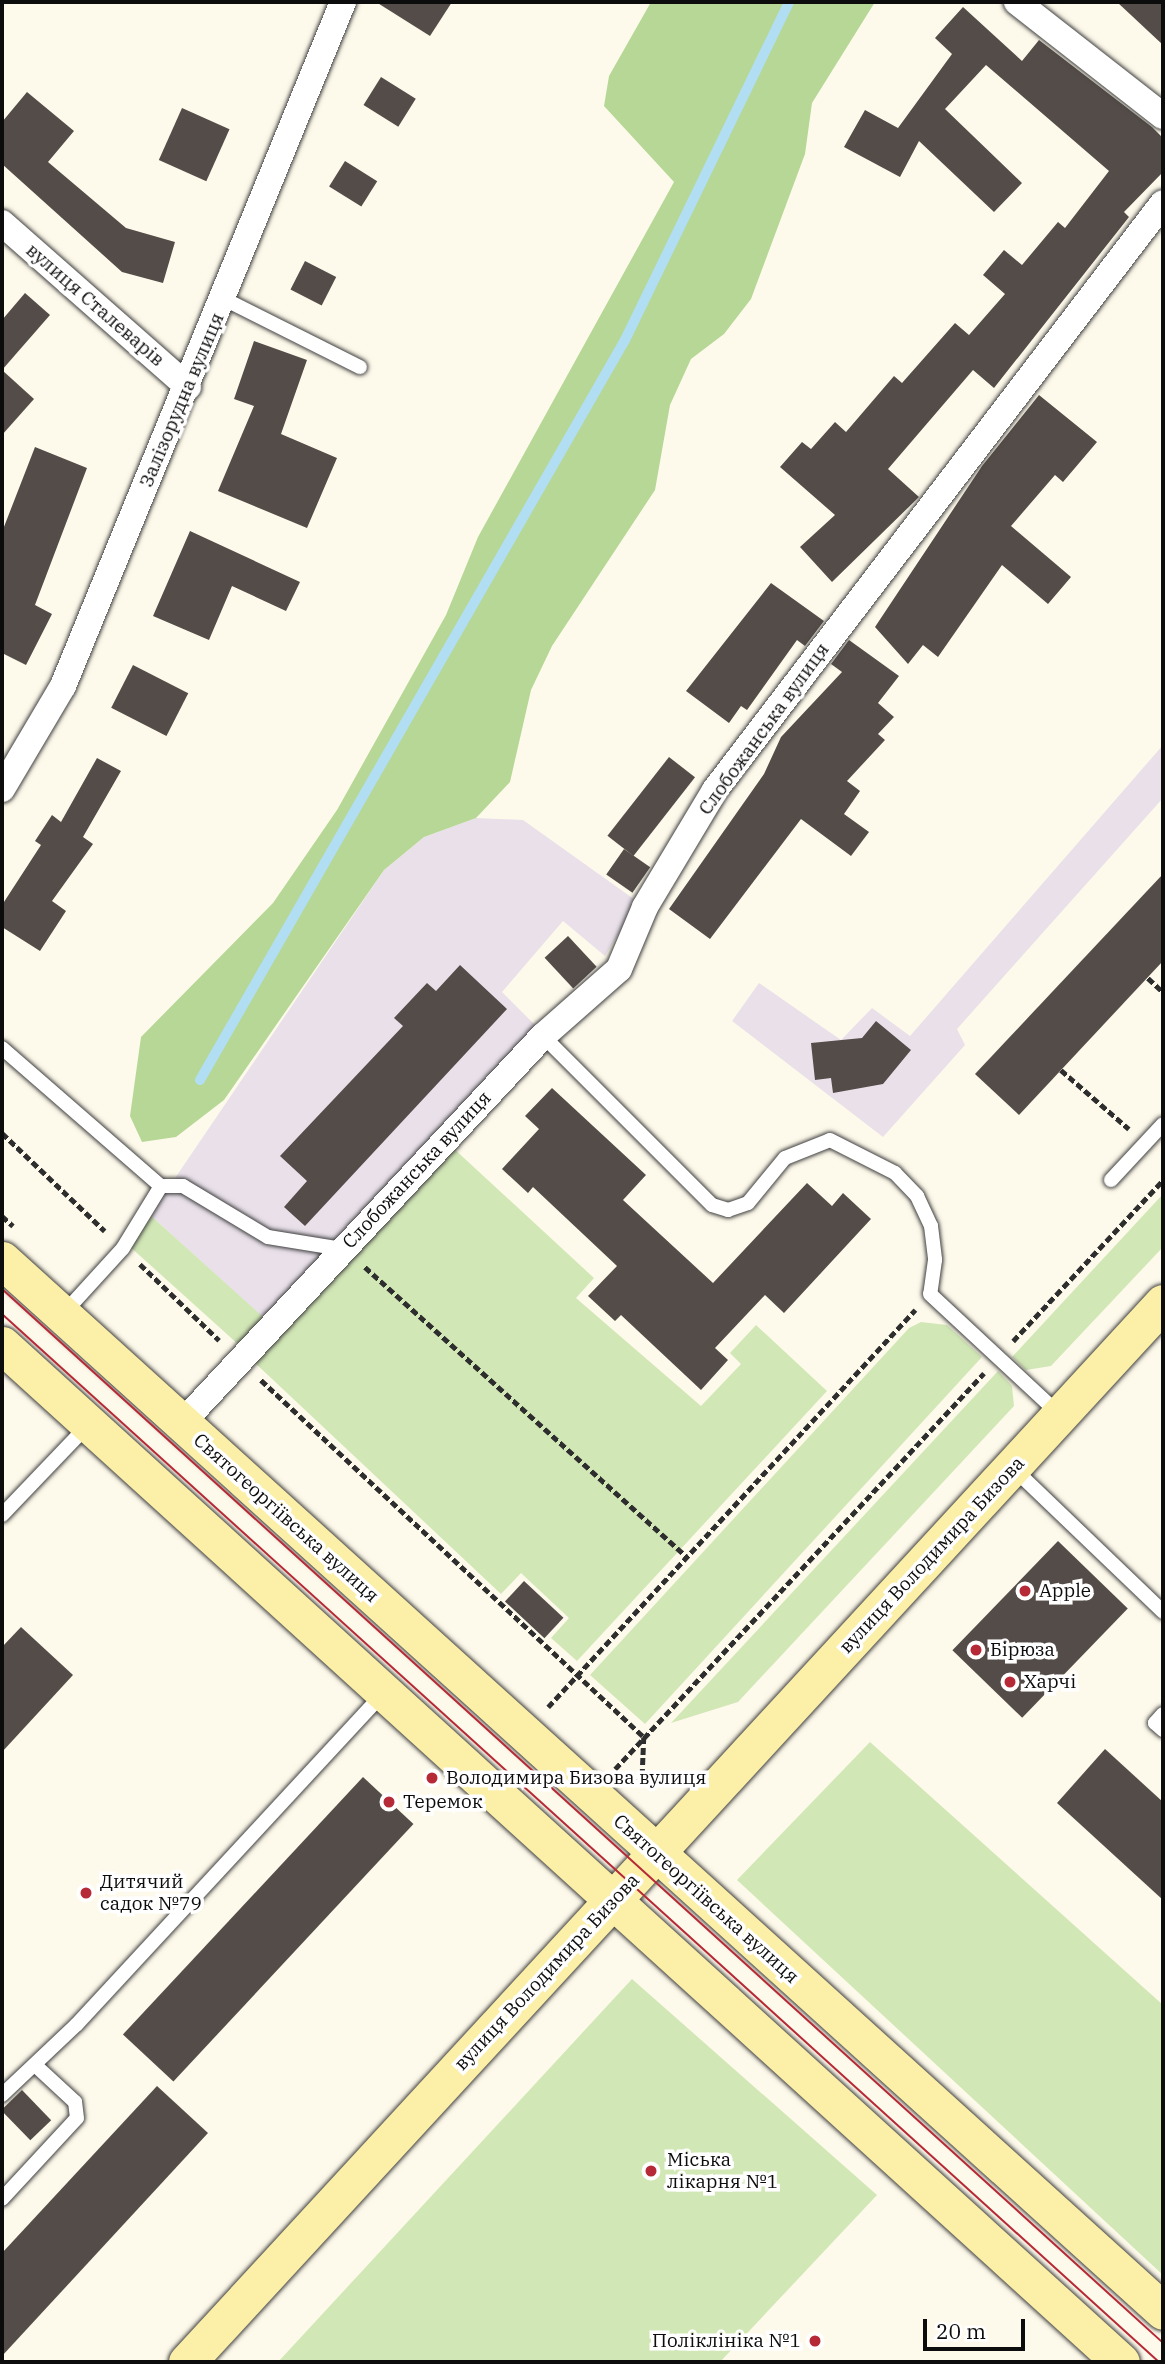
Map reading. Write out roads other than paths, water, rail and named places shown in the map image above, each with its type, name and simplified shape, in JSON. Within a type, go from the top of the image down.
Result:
[{"type":"main road","name":"Святогеоргіївська вулиця","points":[[2,1260],[1163,2311]]},
{"type":"main road","name":"вулиця Володимира Бизова","points":[[187,2362],[1163,1303]]},
{"type":"main road","points":[[2,1345],[1121,2362]]},
{"type":"street","name":"Залізорудна вулиця","points":[[4,780],[63,686],[188,387],[343,2]]},
{"type":"street","points":[[1017,2],[1163,116]]},
{"type":"street","name":"Слобожанська вулиця","points":[[181,1424],[543,1036],[619,969],[645,907],[715,790],[1163,203]]},
{"type":"street","name":"вулиця Сталеварів","points":[[2,223],[188,387]]},
{"type":"lane","points":[[224,299],[360,367]]},
{"type":"lane","points":[[543,1036],[712,1205],[728,1210],[748,1203],[785,1158],[830,1140],[895,1173],[917,1196],[931,1226],[930,1294],[1060,1415]]},
{"type":"lane","points":[[2,1048],[161,1186],[183,1186],[268,1237],[344,1249]]},
{"type":"lane","points":[[1111,1180],[1163,1124]]},
{"type":"lane","points":[[62,1315],[123,1248],[161,1186]]},
{"type":"lane","points":[[2,1515],[89,1424]]},
{"type":"lane","points":[[1012,1467],[1163,1612]]},
{"type":"lane","points":[[2,2095],[35,2065],[384,1692]]},
{"type":"lane","points":[[1163,1714],[1155,1723],[1163,1730]]},
{"type":"lane","points":[[2,2199],[76,2118],[75,2102],[35,2065]]},
{"type":"waterway","points":[[200,1080],[625,340],[789,2]]},
{"type":"tram line","points":[[2,1289],[1163,2343]]},
{"type":"tram line","points":[[2,1314],[1159,2362]]},
{"type":"place","name":"Apple","points":[[1025,1591]]},
{"type":"place","name":"Бірюза","points":[[976,1650]]},
{"type":"place","name":"Харчі","points":[[1010,1682]]},
{"type":"place","name":"Володимира Бизова вулиця","points":[[432,1778]]},
{"type":"place","name":"Теремок","points":[[389,1802]]},
{"type":"place","name":"Дитячий садок №79","points":[[86,1893]]},
{"type":"place","name":"Міська лікарня №1","points":[[651,2171]]},
{"type":"place","name":"Поліклініка №1","points":[[815,2341]]}]
